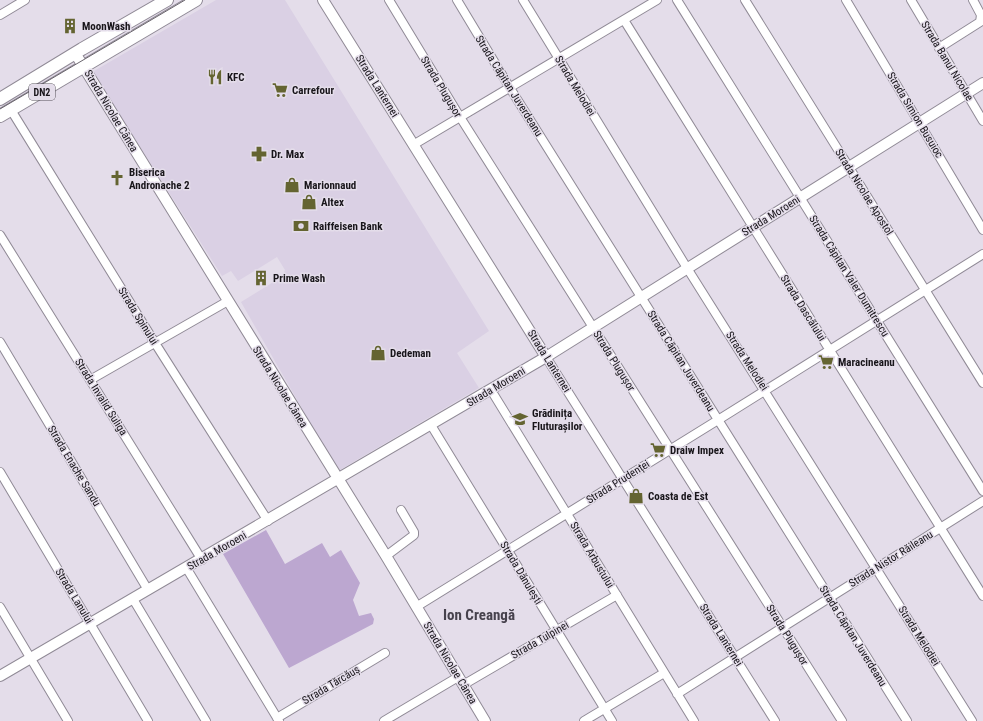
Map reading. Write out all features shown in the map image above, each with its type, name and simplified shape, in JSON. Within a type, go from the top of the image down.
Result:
[{"type":"main road","name":"DN2","points":[[0,99],[75,53],[168,0]]},
{"type":"main road","name":"DN2","points":[[0,116],[196,0]]},
{"type":"street","points":[[0,15],[25,0]]},
{"type":"street","name":"Strada Lanternei","points":[[323,0],[775,721]]},
{"type":"street","name":"Strada Plugușor","points":[[388,0],[460,118],[842,721]]},
{"type":"street","name":"Strada Căpitan Juverdeanu","points":[[457,0],[641,298],[907,721]]},
{"type":"street","name":"Strada Melodiei","points":[[523,0],[687,268],[766,391],[972,721]]},
{"type":"street","points":[[413,145],[657,0]]},
{"type":"street","name":"Strada Căpitan Valer Dumitrescu","points":[[677,0],[983,491]]},
{"type":"street","name":"Strada Nicolae Apostol","points":[[745,0],[983,383]]},
{"type":"street","name":"Strada Simion Busuioc","points":[[846,0],[983,230]]},
{"type":"street","name":"Strada Banul Nicolae","points":[[910,0],[983,121]]},
{"type":"street","points":[[939,48],[980,22],[981,15],[973,0]]},
{"type":"street","name":"Strada Dascălului","points":[[624,20],[983,596]]},
{"type":"street","name":"Strada Nicolae Cânea","points":[[75,53],[386,556],[485,721]]},
{"type":"street","name":"Strada Moroeni","points":[[0,676],[202,560],[546,357],[983,83]]},
{"type":"street","name":"Strada Spinului","points":[[11,110],[155,343],[268,521]]},
{"type":"street","name":"Strada Invalid Suliga","points":[[0,235],[202,560]]},
{"type":"street","name":"Strada Prudenței","points":[[416,607],[766,391],[983,254]]},
{"type":"street","points":[[90,380],[228,301]]},
{"type":"street","name":"Strada Enache Sandu","points":[[0,342],[148,590]]},
{"type":"street","name":"Strada Arbustului","points":[[491,390],[694,721]]},
{"type":"street","name":"Strada Dănulești","points":[[431,425],[612,721]]},
{"type":"street","name":"Strada Lanului","points":[[0,472],[148,721]]},
{"type":"street","name":"Strada Nistor Răileanu","points":[[677,694],[983,501]]},
{"type":"street","points":[[386,556],[414,535],[401,510]]},
{"type":"street","points":[[187,568],[278,719]]},
{"type":"street","name":"Strada Tulpinei","points":[[384,721],[556,631],[616,595]]},
{"type":"street","points":[[132,600],[206,721]]},
{"type":"street","points":[[0,607],[68,721]]},
{"type":"street","name":"Strada Tărcăuș","points":[[278,719],[385,653]]},
{"type":"street","points":[[584,721],[664,673]]},
{"type":"shaded area","points":[[216,0],[285,0],[489,331],[457,353],[479,388],[338,471],[241,302],[283,276],[285,270],[277,257],[238,281],[231,271],[222,276],[95,76],[94,71]]},
{"type":"shaded area","points":[[266,530],[285,564],[322,543],[330,557],[341,550],[360,583],[353,600],[359,616],[371,613],[374,619],[373,624],[289,668],[223,554]]},
{"type":"tram line","points":[[0,109],[185,0]]},
{"type":"place","name":"MoonWash","points":[[70,26]]},
{"type":"place","name":"KFC","points":[[215,77]]},
{"type":"place","name":"Carrefour","points":[[280,90]]},
{"type":"place","name":"Dr. Max","points":[[259,154]]},
{"type":"place","name":"Biserica Andronache 2","points":[[117,178]]},
{"type":"place","name":"Marionnaud","points":[[292,185]]},
{"type":"place","name":"Altex","points":[[309,202]]},
{"type":"place","name":"Raiffeisen Bank","points":[[301,226]]},
{"type":"place","name":"Prime Wash","points":[[261,278]]},
{"type":"place","name":"Dedeman","points":[[378,353]]},
{"type":"place","name":"Maracineanu","points":[[826,362]]},
{"type":"place","name":"Grădinița Fluturașilor","points":[[520,419]]},
{"type":"place","name":"Draiw Impex","points":[[658,450]]},
{"type":"place","name":"Coasta de Est","points":[[636,496]]},
{"type":"district","name":"Ion Creangă","points":[[479,615]]}]
